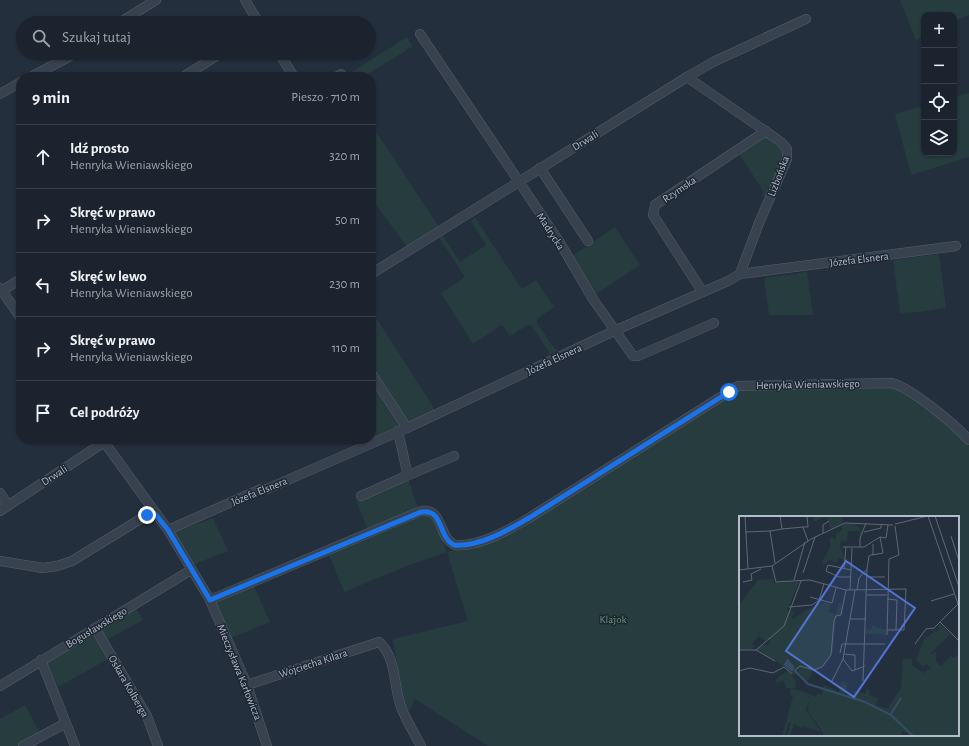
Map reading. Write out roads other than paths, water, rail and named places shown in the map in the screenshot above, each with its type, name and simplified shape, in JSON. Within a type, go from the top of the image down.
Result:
[{"type":"street","points":[[130,16],[156,0]]},
{"type":"street","points":[[245,0],[255,16]]},
{"type":"street","name":"Drwali","points":[[376,271],[687,77],[713,62],[806,18]]},
{"type":"street","name":"Madrycka","points":[[420,34],[560,243],[594,300],[631,354],[635,357],[714,323]]},
{"type":"street","points":[[40,72],[63,60]]},
{"type":"street","points":[[191,72],[210,60]]},
{"type":"street","points":[[283,60],[291,72]]},
{"type":"street","name":"Lizbońska","points":[[687,77],[766,131],[784,144],[787,149],[788,156],[759,223],[740,274]]},
{"type":"street","points":[[0,94],[16,85]]},
{"type":"street","name":"Rzymska","points":[[702,291],[653,215],[655,205],[766,131]]},
{"type":"street","points":[[540,168],[588,241]]},
{"type":"street","name":"Józefa Elsnera","points":[[376,441],[702,291],[728,281],[740,274],[956,246]]},
{"type":"street","points":[[16,282],[1,290],[16,311]]},
{"type":"street","points":[[376,382],[403,429],[407,472],[404,477]]},
{"type":"street","name":"Henryka Wieniawskiego","points":[[210,600],[421,512],[432,512],[436,516],[447,540],[454,545],[476,542],[503,533],[738,386],[892,383],[899,385],[925,403],[969,440]]},
{"type":"street","name":"Drwali","points":[[0,511],[99,444]]},
{"type":"street","points":[[108,444],[156,515],[168,530],[210,600]]},
{"type":"street","name":"Józefa Elsnera","points":[[168,530],[261,490],[267,489],[369,444]]},
{"type":"street","points":[[361,496],[454,456]]},
{"type":"street","points":[[0,493],[8,505]]},
{"type":"street","points":[[0,562],[44,568],[57,566],[72,560],[147,515],[156,515]]},
{"type":"street","name":"Bogusławskiego","points":[[0,686],[191,570]]},
{"type":"street","name":"Mieczysława Karłowicza","points":[[210,600],[247,685],[267,746]]},
{"type":"street","name":"Oskara Kolberga","points":[[95,628],[147,716],[158,746]]},
{"type":"street","name":"Wojciecha Kilara","points":[[247,685],[379,642],[387,650],[393,670],[400,706],[421,746]]},
{"type":"street","points":[[41,660],[75,746]]},
{"type":"street","points":[[23,746],[66,723]]},
{"type":"park label","name":"Klajok","points":[[613,619]]}]
